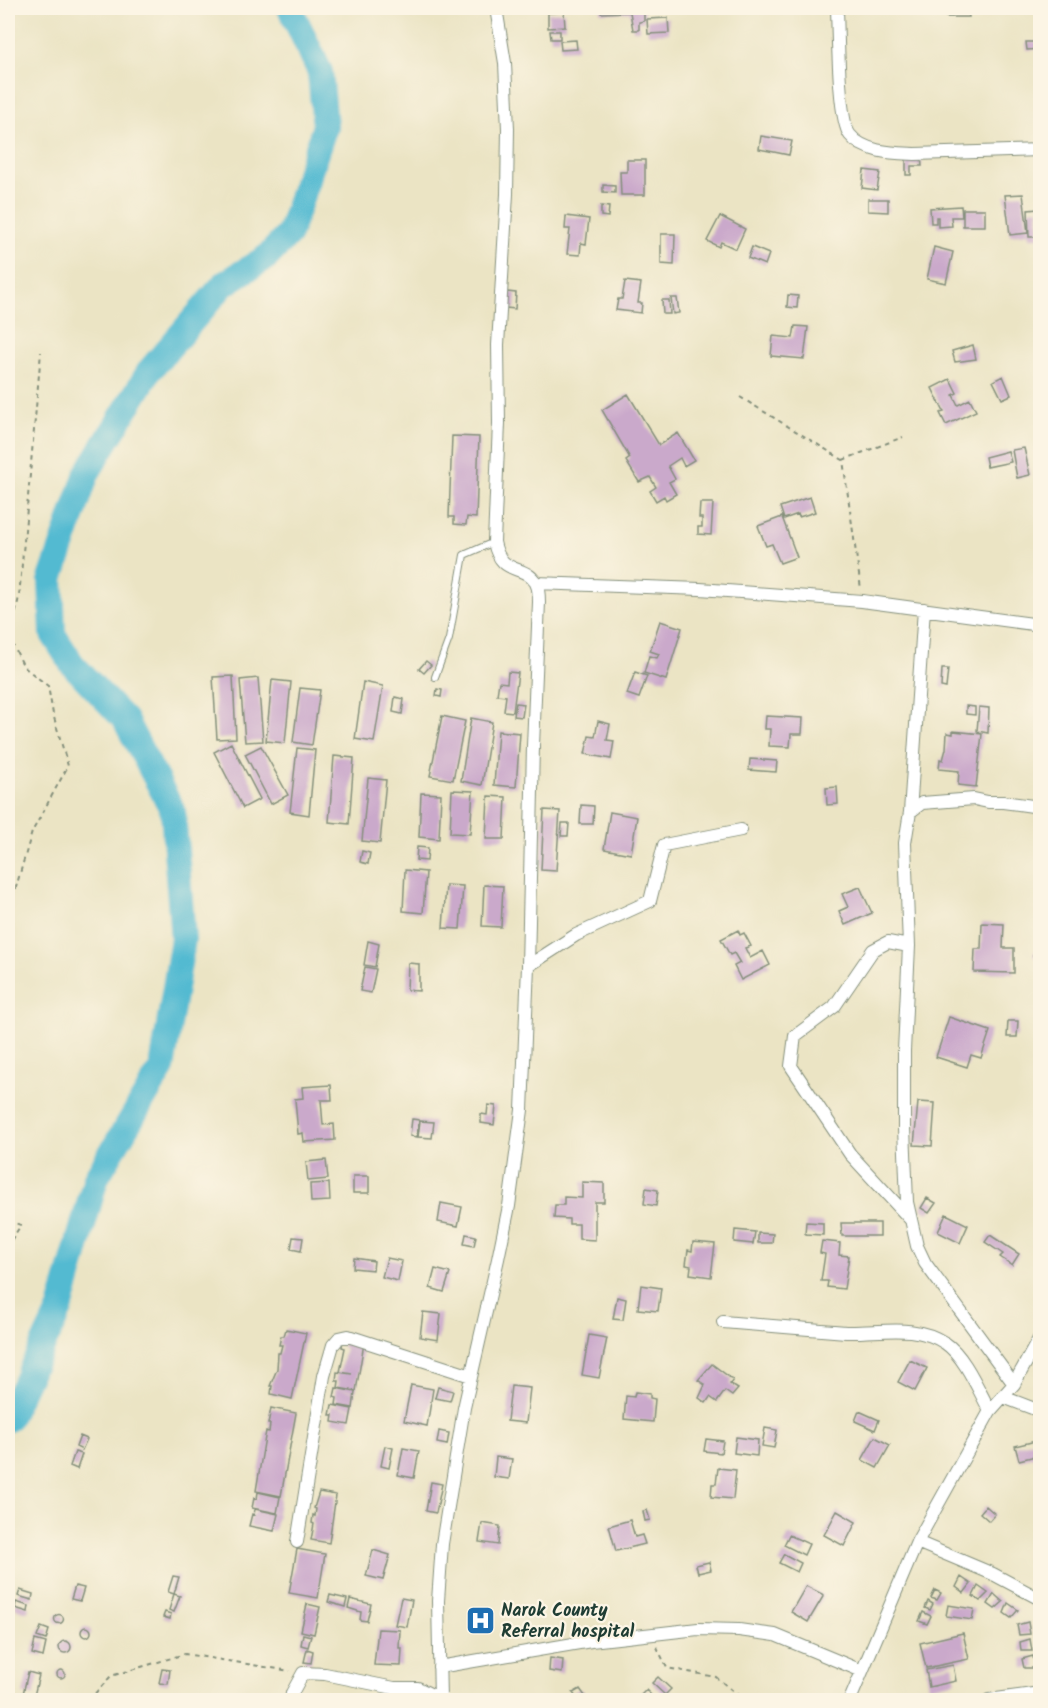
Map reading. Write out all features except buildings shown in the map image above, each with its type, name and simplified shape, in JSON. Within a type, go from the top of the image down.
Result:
[{"type":"street","points":[[440,1700],[438,1601],[442,1544],[464,1408],[498,1259],[520,1133],[525,1069],[532,746],[539,602],[536,583],[530,576],[507,567],[497,555],[494,542],[499,423],[498,345],[508,129],[505,63],[496,8]]},
{"type":"street","points":[[837,8],[842,113],[850,136],[861,144],[895,153],[915,154],[1041,150]]},
{"type":"street","points":[[536,583],[700,589],[862,601],[1041,625]]},
{"type":"street","points":[[924,609],[910,812],[905,843],[909,946],[904,1050],[907,1202],[917,1246],[925,1263],[1014,1384]]},
{"type":"street","points":[[910,812],[922,803],[974,799],[1041,807]]},
{"type":"street","points":[[528,966],[576,935],[650,901],[664,845],[741,830]]},
{"type":"street","points":[[909,946],[888,942],[873,950],[834,1007],[795,1036],[791,1066],[850,1154],[913,1222]]},
{"type":"street","points":[[723,1322],[849,1332],[895,1329],[928,1335],[945,1342],[954,1350],[990,1411]]},
{"type":"street","points":[[297,1542],[324,1376],[333,1345],[339,1338],[348,1336],[471,1376]]},
{"type":"street","points":[[850,1701],[917,1542],[990,1411],[1014,1384],[1041,1337]]},
{"type":"street","points":[[1003,1397],[1041,1411]]},
{"type":"street","points":[[917,1542],[993,1574],[1041,1599]]},
{"type":"street","points":[[439,1667],[591,1641],[708,1629],[775,1635],[862,1671]]},
{"type":"street","points":[[291,1701],[292,1693],[303,1673],[325,1674],[394,1688],[418,1688],[440,1700]]},
{"type":"street","points":[[989,1701],[1041,1693]]},
{"type":"lane","points":[[435,677],[449,639],[464,555],[494,542]]},
{"type":"path","points":[[8,915],[32,832],[68,766],[53,714],[48,686],[24,667],[10,639],[18,597],[41,352]]},
{"type":"path","points":[[740,397],[843,460]]},
{"type":"path","points":[[843,460],[903,437]]},
{"type":"path","points":[[843,460],[862,601]]},
{"type":"path","points":[[8,1221],[21,1225],[8,1245]]},
{"type":"path","points":[[651,1634],[667,1668],[716,1677],[738,1695]]},
{"type":"path","points":[[89,1701],[111,1676],[185,1654],[303,1673]]},
{"type":"waterway","points":[[8,1419],[60,1309],[96,1178],[162,1068],[183,939],[173,811],[125,720],[72,664],[53,634],[51,579],[87,473],[150,370],[224,284],[267,257],[289,234],[325,126],[320,72],[290,8]]},
{"type":"place","name":"Narok County Referral hospital","points":[[480,1621]]}]
